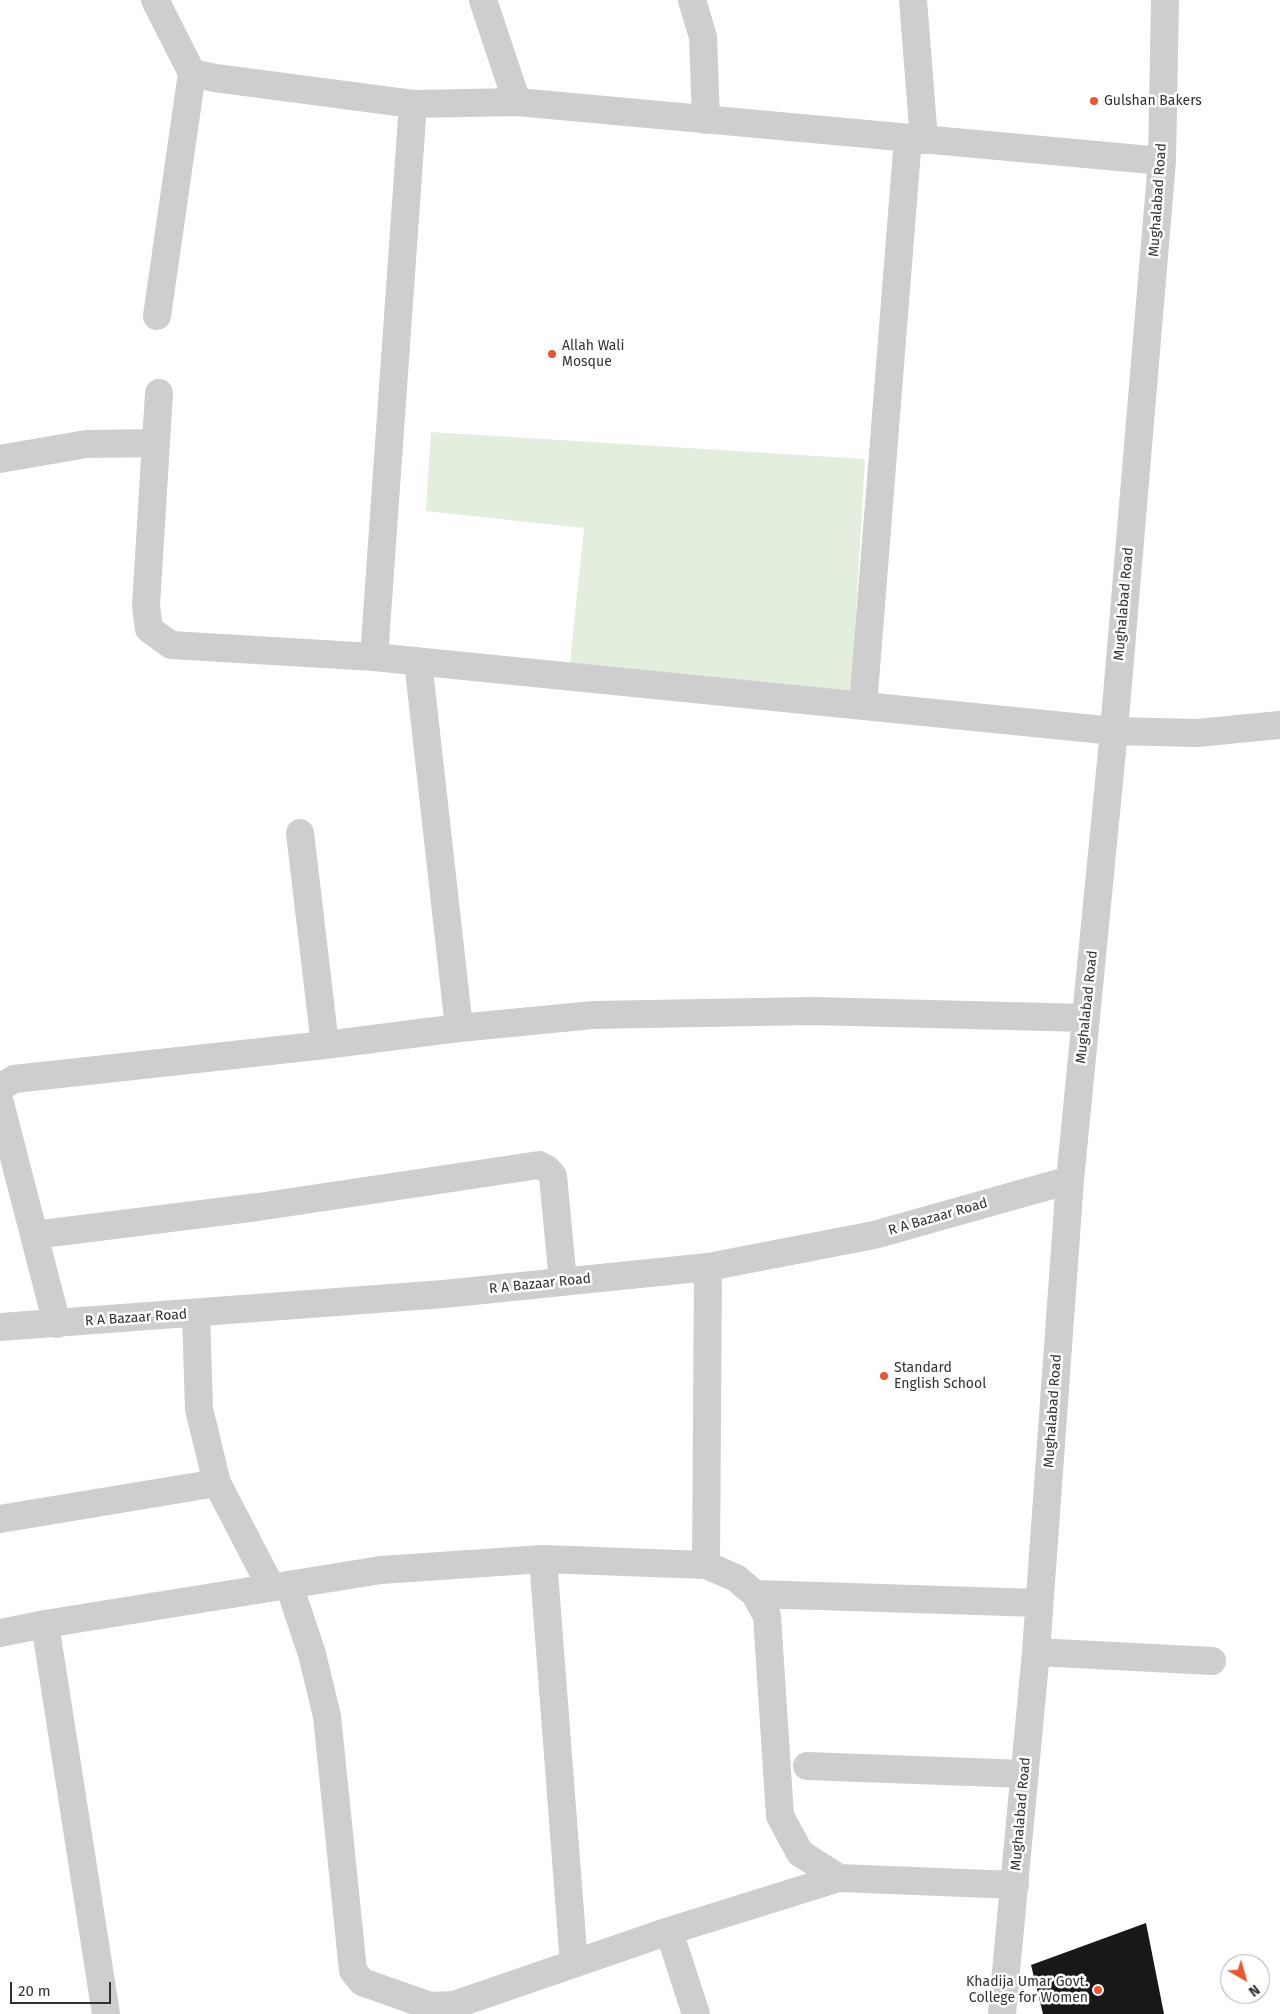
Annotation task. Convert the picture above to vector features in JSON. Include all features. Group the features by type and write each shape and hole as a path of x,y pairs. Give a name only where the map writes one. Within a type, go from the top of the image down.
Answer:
{"street":[{"path":"155,0 192,73 157,316"},
{"path":"483,0 517,102"},
{"path":"692,0 703,37 706,120"},
{"path":"863,706 916,139 913,0"},
{"name":"Mughalabad Road","path":"1002,2014 1036,1652 1070,1180 1114,731 1162,161 1165,0"},
{"path":"192,73 215,78 413,104 517,102 1162,161"},
{"path":"374,657 413,104"},
{"path":"159,393 146,606 149,629 171,645 418,661 1114,731 1197,733 1280,725"},
{"path":"0,459 86,444 156,443"},
{"path":"418,661 459,1028"},
{"path":"300,833 325,1045"},
{"path":"0,1090 3,1086 14,1080 459,1028 593,1015 813,1011 1086,1018"},
{"path":"0,1103 57,1324"},
{"path":"34,1235 258,1207 539,1165 547,1169 553,1176 563,1282"},
{"name":"R A Bazaar Road","path":"0,1328 444,1294 708,1267 874,1235 1070,1180"},
{"path":"706,1565 708,1267"},
{"path":"196,1314 199,1410 217,1483 280,1586 312,1654 327,1716 352,1971 362,1982 430,2006 455,2010 574,1964 669,1931 839,1878 1015,1885"},
{"path":"0,1519 217,1483"},
{"path":"543,1559 574,1964"},
{"path":"0,1633 45,1624 381,1570 543,1559 706,1565 736,1578 755,1594 766,1616 780,1816 800,1853 839,1878"},
{"path":"755,1594 1039,1603"},
{"path":"45,1624 106,2014"},
{"path":"1036,1652 1212,1661"},
{"path":"807,1766 1025,1774"},
{"path":"669,1931 696,2014"}],"green space":[{"path":"431,432 865,459 851,699 569,673 584,528 426,511"}],"building":[{"name":"Khadija Umar Govt. College for Women","path":"1146,1923 1164,2014 1043,2014 1031,1965"}],"place":[{"name":"Gulshan Bakers","path":"1094,101"},
{"name":"Allah Wali Mosque","path":"552,354"},
{"name":"Standard English School","path":"884,1376"},
{"name":"Khadija Umar Govt. College for Women","path":"1098,1990"}]}
